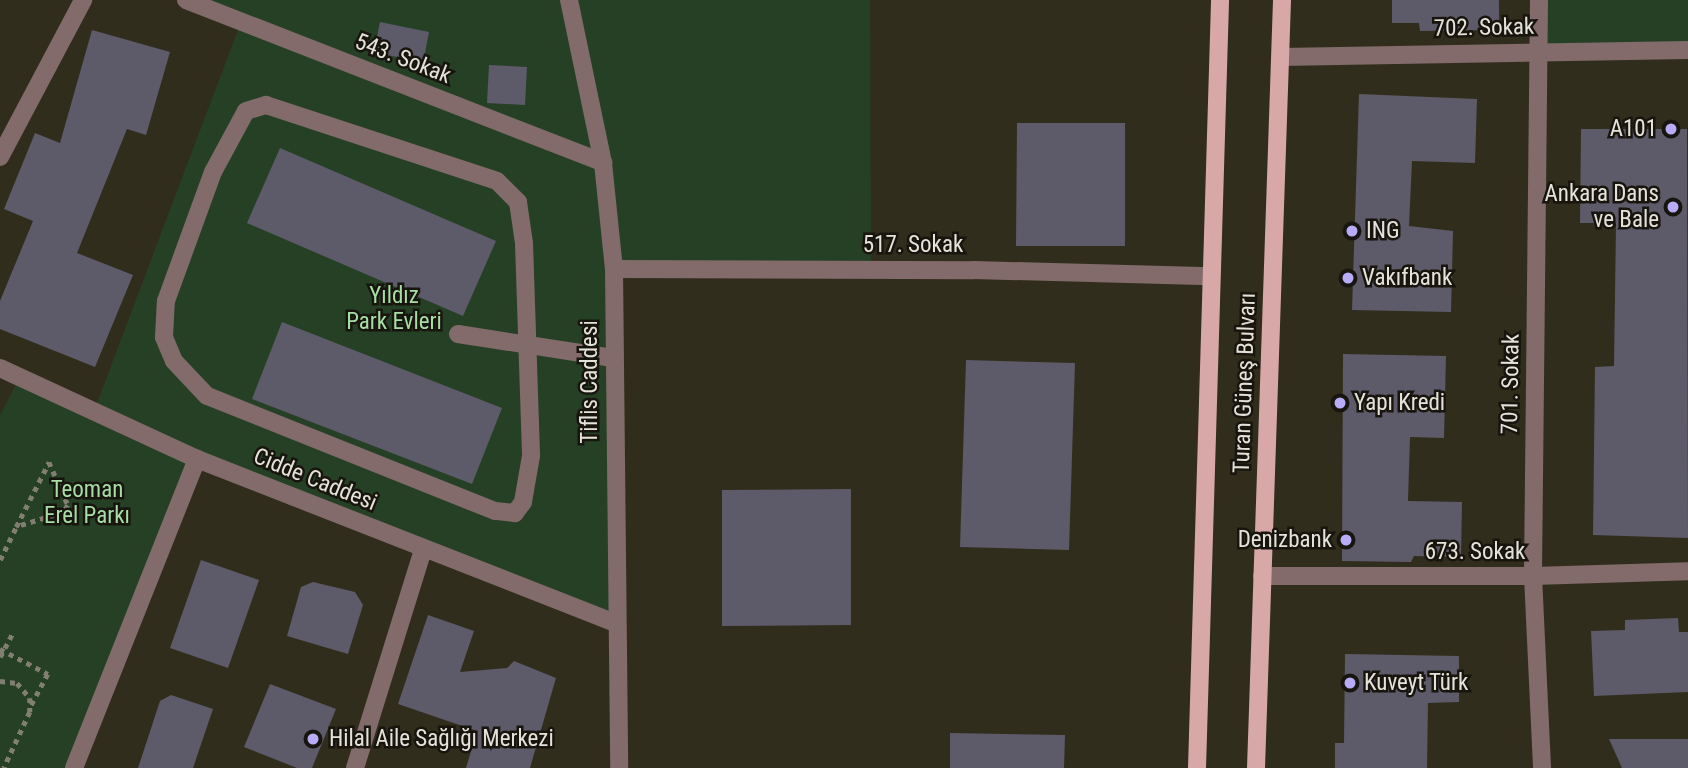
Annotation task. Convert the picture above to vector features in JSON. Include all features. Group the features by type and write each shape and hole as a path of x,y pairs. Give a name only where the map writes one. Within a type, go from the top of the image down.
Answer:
{"main road":[{"name":"Turan Güneş Bulvarı","path":"1197,768 1220,0"},
{"name":"Turan Güneş Bulvarı","path":"1256,768 1282,0"}],"street":[{"path":"0,157 83,0"},
{"name":"543. Sokak","path":"186,0 603,163"},
{"name":"Tiflis Caddesi","path":"569,0 603,163 614,269 619,768"},
{"name":"701. Sokak","path":"1539,0 1533,576 1542,768"},
{"name":"702. Sokak","path":"1281,57 1688,50"},
{"path":"266,105 497,181 517,202 524,243 527,346 531,456 523,502 515,513 495,511 207,396 174,361 164,337 166,301 213,172 246,111 266,105"},
{"name":"517. Sokak","path":"614,269 974,270 1211,276"},
{"path":"458,334 613,358"},
{"name":"Cidde Caddesi","path":"0,368 197,459 617,624"},
{"path":"74,768 197,459"},
{"path":"355,768 423,550"},
{"name":"673. Sokak","path":"1262,576 1533,576 1688,571"}],"path":[{"path":"0,560 16,527 48,462 68,505 64,512 16,527"},
{"path":"0,657 12,634"},
{"path":"2,650 48,674 30,706 4,768"},
{"path":"0,681 18,683 30,698 30,706"}],"green space":[{"path":"186,0 870,0 871,269 614,270 617,624 197,459 74,768 0,768 0,415 20,377 94,411 241,22"},
{"path":"1539,0 1688,0 1688,50 1540,51"}],"building":[{"path":"1392,0 1499,0 1499,24 1487,24 1488,30 1420,31 1419,23 1392,23"},
{"path":"380,22 429,32 423,63 374,52"},
{"path":"92,30 170,52 146,135 127,129 77,253 133,275 95,367 0,329 0,301 33,221 4,209 35,133 60,143"},
{"path":"489,65 527,67 525,105 487,103"},
{"path":"1359,94 1477,99 1475,163 1412,161 1409,226 1453,231 1451,312 1352,310"},
{"path":"1017,123 1125,123 1125,246 1016,246"},
{"path":"1581,129 1687,129 1688,538 1593,535 1595,367 1614,366 1616,223 1580,223"},
{"path":"280,148 496,241 463,316 247,223"},
{"path":"282,322 502,408 472,484 252,399"},
{"path":"1343,354 1446,356 1444,438 1410,437 1408,501 1462,502 1461,557 1414,556 1411,562 1342,561"},
{"path":"966,360 1075,363 1069,550 960,547"},
{"path":"851,489 851,625 722,626 722,490"},
{"path":"201,560 259,580 228,668 170,648"},
{"path":"313,582 355,592 363,605 348,654 287,636 301,587"},
{"path":"428,615 474,631 460,672 507,668 514,661 556,678 530,768 466,768 477,731 398,704"},
{"path":"1678,618 1679,632 1688,632 1688,692 1594,696 1591,631 1625,630 1625,620"},
{"path":"1345,654 1459,656 1459,702 1428,703 1427,768 1335,768 1335,743 1344,743"},
{"path":"270,684 336,709 312,768 297,768 244,747"},
{"path":"171,695 213,709 193,768 138,768 160,701"},
{"path":"950,733 1065,735 1064,768 950,768"},
{"path":"1609,739 1688,739 1688,768 1622,768"}],"place":[{"name":"A101","path":"1671,129"},
{"name":"Ankara Dans ve Bale","path":"1673,207"},
{"name":"ING","path":"1352,231"},
{"name":"Vakıfbank","path":"1348,278"},
{"name":"Yapı Kredi","path":"1340,403"},
{"name":"Denizbank","path":"1346,540"},
{"name":"Kuveyt Türk","path":"1350,683"},
{"name":"Hilal Aile Sağlığı Merkezi","path":"313,739"}],"park label":[{"name":"Yıldız Park Evleri","path":"394,309"},
{"name":"Teoman Erel Parkı","path":"87,503"}]}
